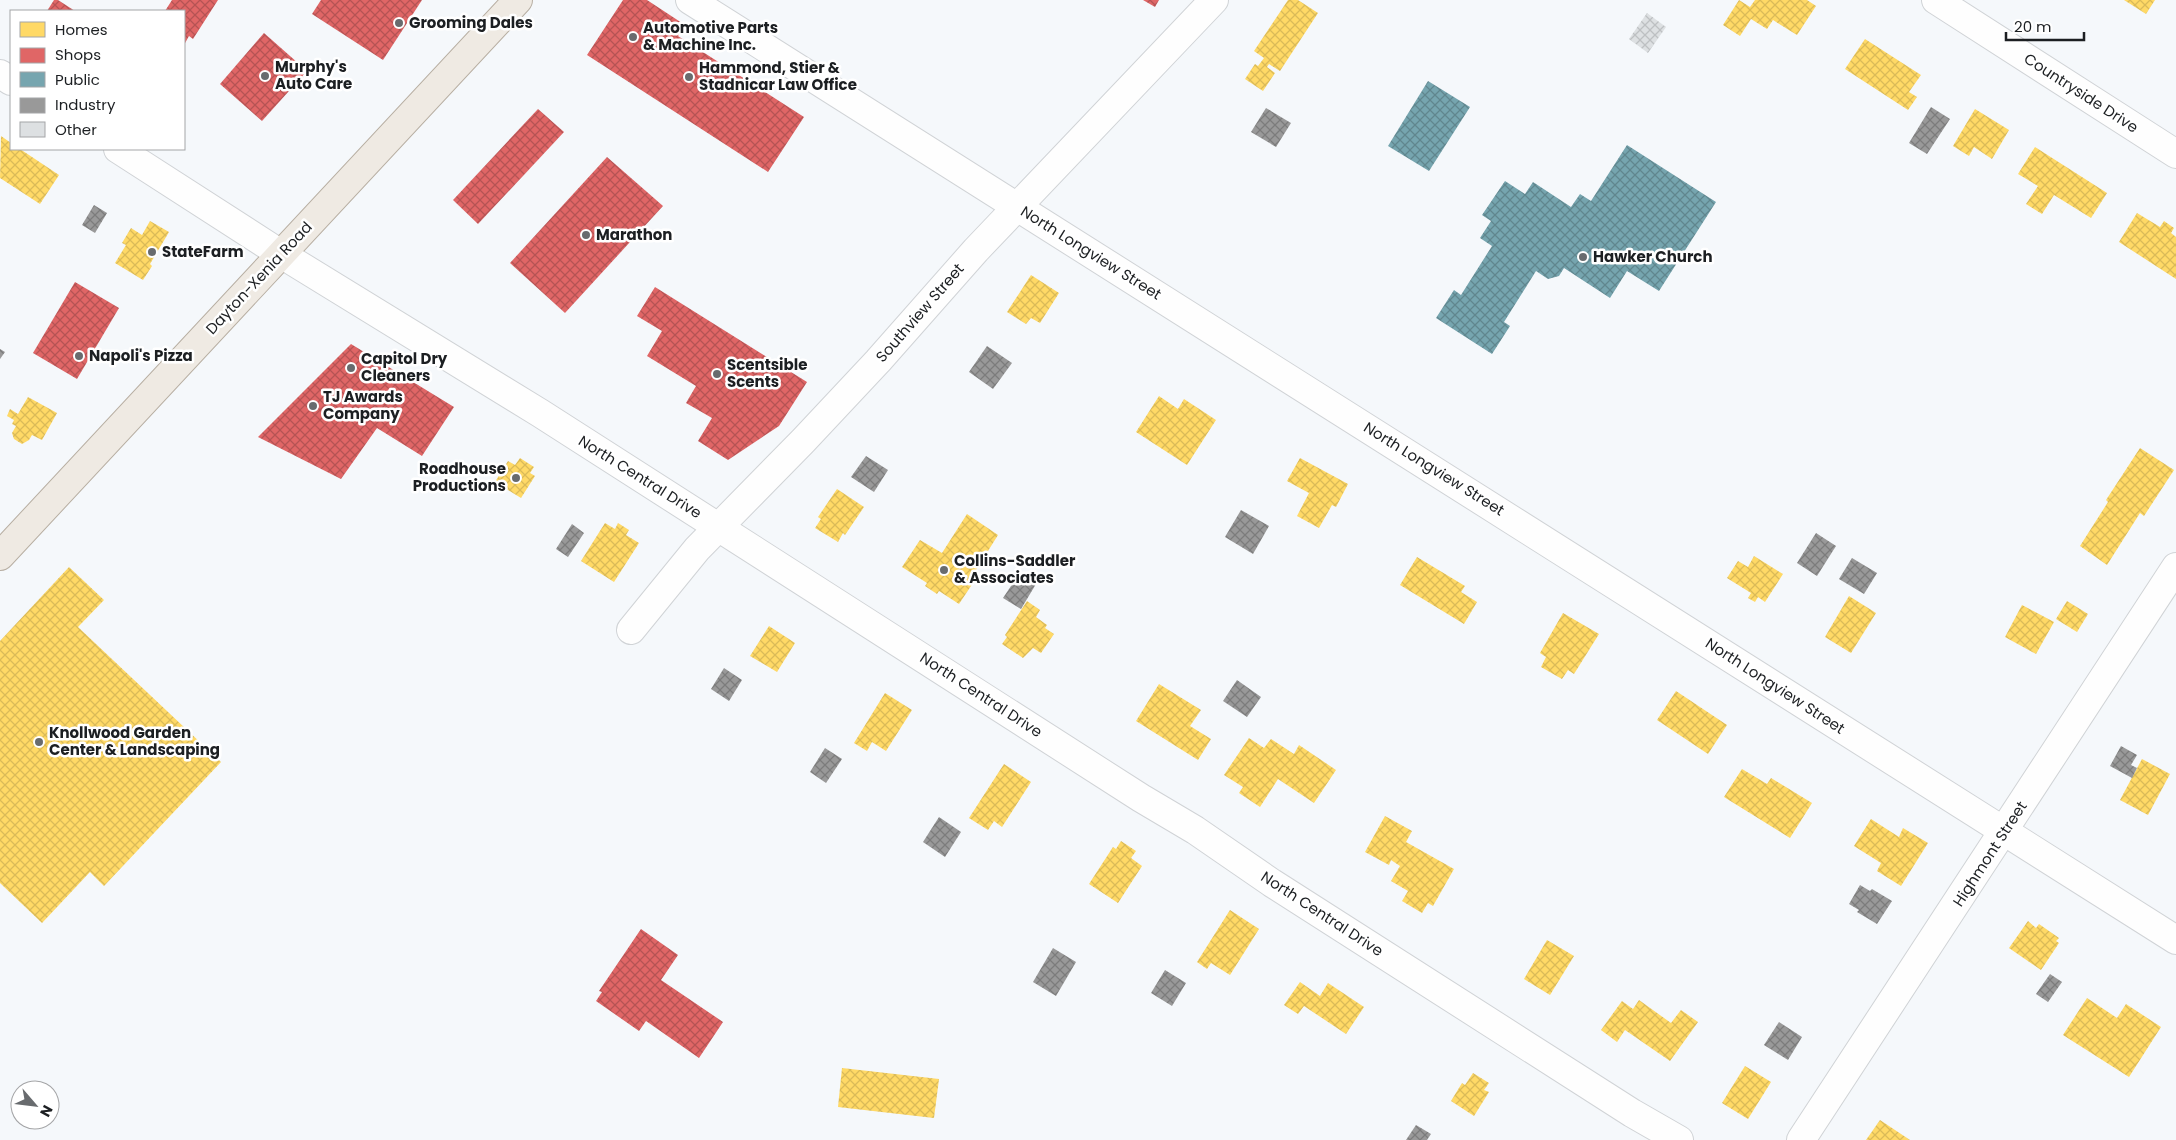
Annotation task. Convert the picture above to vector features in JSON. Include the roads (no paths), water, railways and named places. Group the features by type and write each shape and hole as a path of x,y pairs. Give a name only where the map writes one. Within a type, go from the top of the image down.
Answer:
{"main road":[{"name":"Dayton-Xenia Road","path":"0,556 518,0"}],"street":[{"name":"North Longview Street","path":"690,0 855,106 1018,206 2004,833 2176,940"},
{"name":"Southview Street","path":"631,630 697,549 878,361 976,250 1214,0"},
{"name":"Countryside Drive","path":"1936,0 2176,154"},
{"name":"North Central Drive","path":"120,150 281,254 474,371 1141,798 1195,830 1272,883 1632,1113 1679,1140"},
{"name":"Highmont Street","path":"1802,1140 2176,567"}],"place":[{"name":"Grooming Dales","path":"399,23"},
{"name":"Automotive Parts & Machine Inc.","path":"633,37"},
{"name":"Murphy's Auto Care","path":"265,76"},
{"name":"Hammond, Stier & Stadnicar Law Office","path":"689,77"},
{"name":"Marathon","path":"586,235"},
{"name":"StateFarm","path":"152,252"},
{"name":"Hawker Church","path":"1583,257"},
{"name":"Napoli's Pizza","path":"79,356"},
{"name":"Capitol Dry Cleaners","path":"351,368"},
{"name":"Scentsible Scents","path":"717,374"},
{"name":"TJ Awards Company","path":"313,406"},
{"name":"Roadhouse Productions","path":"516,478"},
{"name":"Collins-Saddler & Associates","path":"944,570"},
{"name":"Knollwood Garden Center & Landscaping","path":"39,742"}]}
